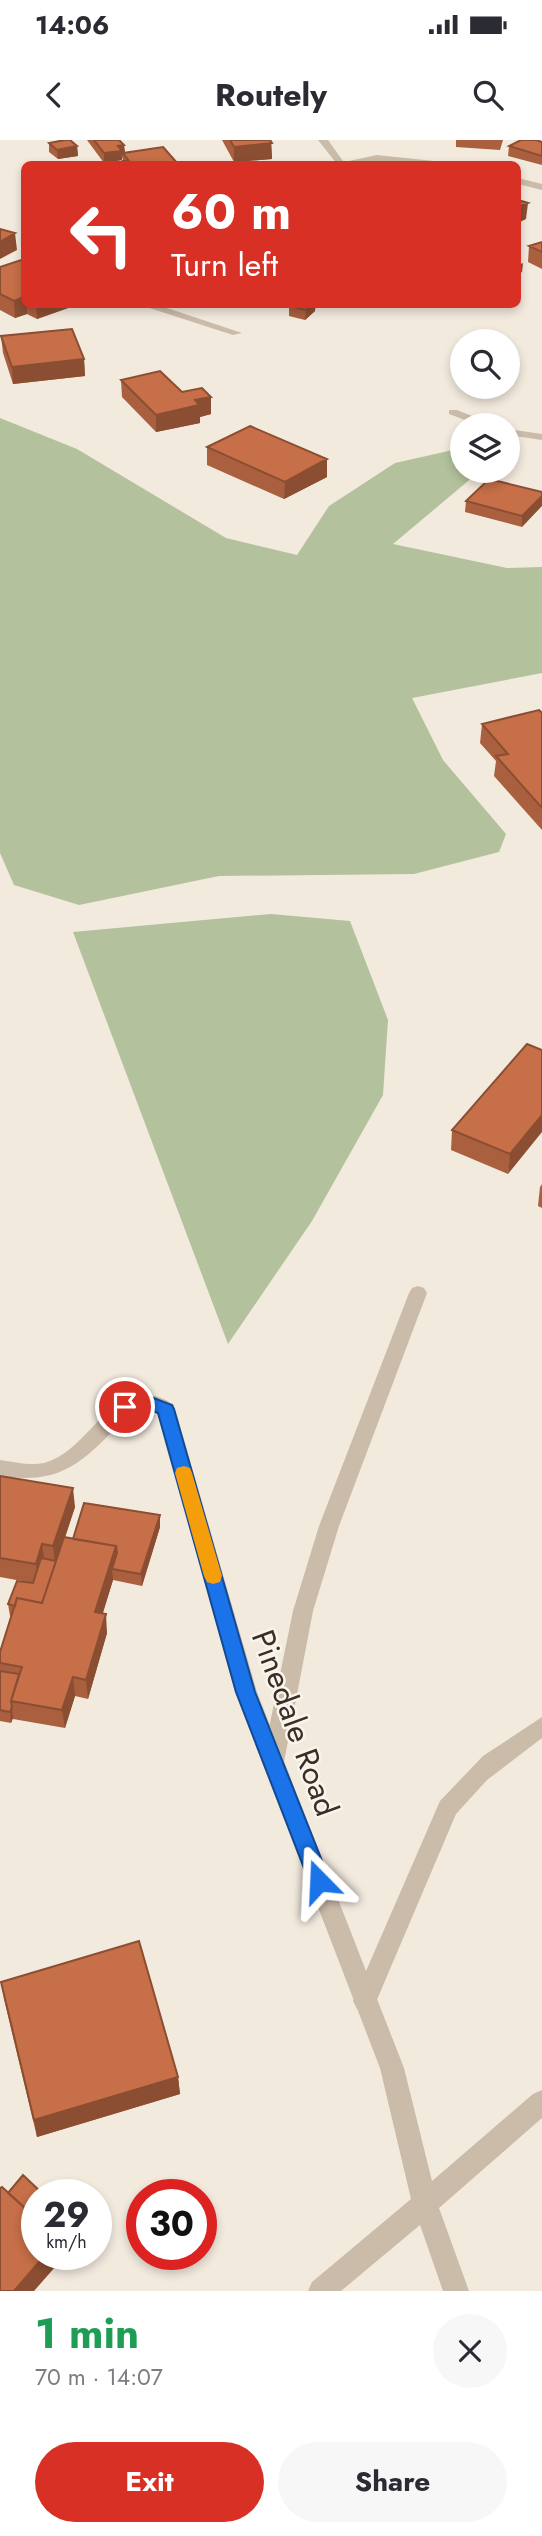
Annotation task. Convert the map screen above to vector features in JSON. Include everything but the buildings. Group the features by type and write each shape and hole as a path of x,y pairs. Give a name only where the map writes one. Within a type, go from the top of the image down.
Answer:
{"street":[{"path":"323,140 338,161"},
{"path":"362,161 400,161"},
{"path":"521,182 542,187"},
{"path":"155,308 237,333"},
{"path":"520,434 542,437"},
{"path":"273,1762 303,1611 356,1448 418,1293"},
{"name":"Pinedale Road","path":"0,1468 27,1472 49,1469 70,1458 125,1407 135,1402 154,1403 166,1409 246,1692 392,2068 425,2204 456,2291"},
{"path":"365,2001 448,1808 463,1787 482,1768 542,1726"},
{"path":"321,2291 542,2102"}],"green space":[{"path":"0,418 77,449 226,538 297,555 329,506 395,463 450,451 450,483 466,483 393,544 507,568 542,567 542,673 412,698 443,760 506,834 499,852 414,874 219,876 79,905 14,885 0,853"},
{"path":"271,914 350,921 388,1020 383,1095 312,1221 228,1344 73,932"}],"slow traffic":[{"path":"184,1473 213,1576"}],"route":[{"path":"125,1407 143,1400 166,1409 246,1692 319,1881"}]}
